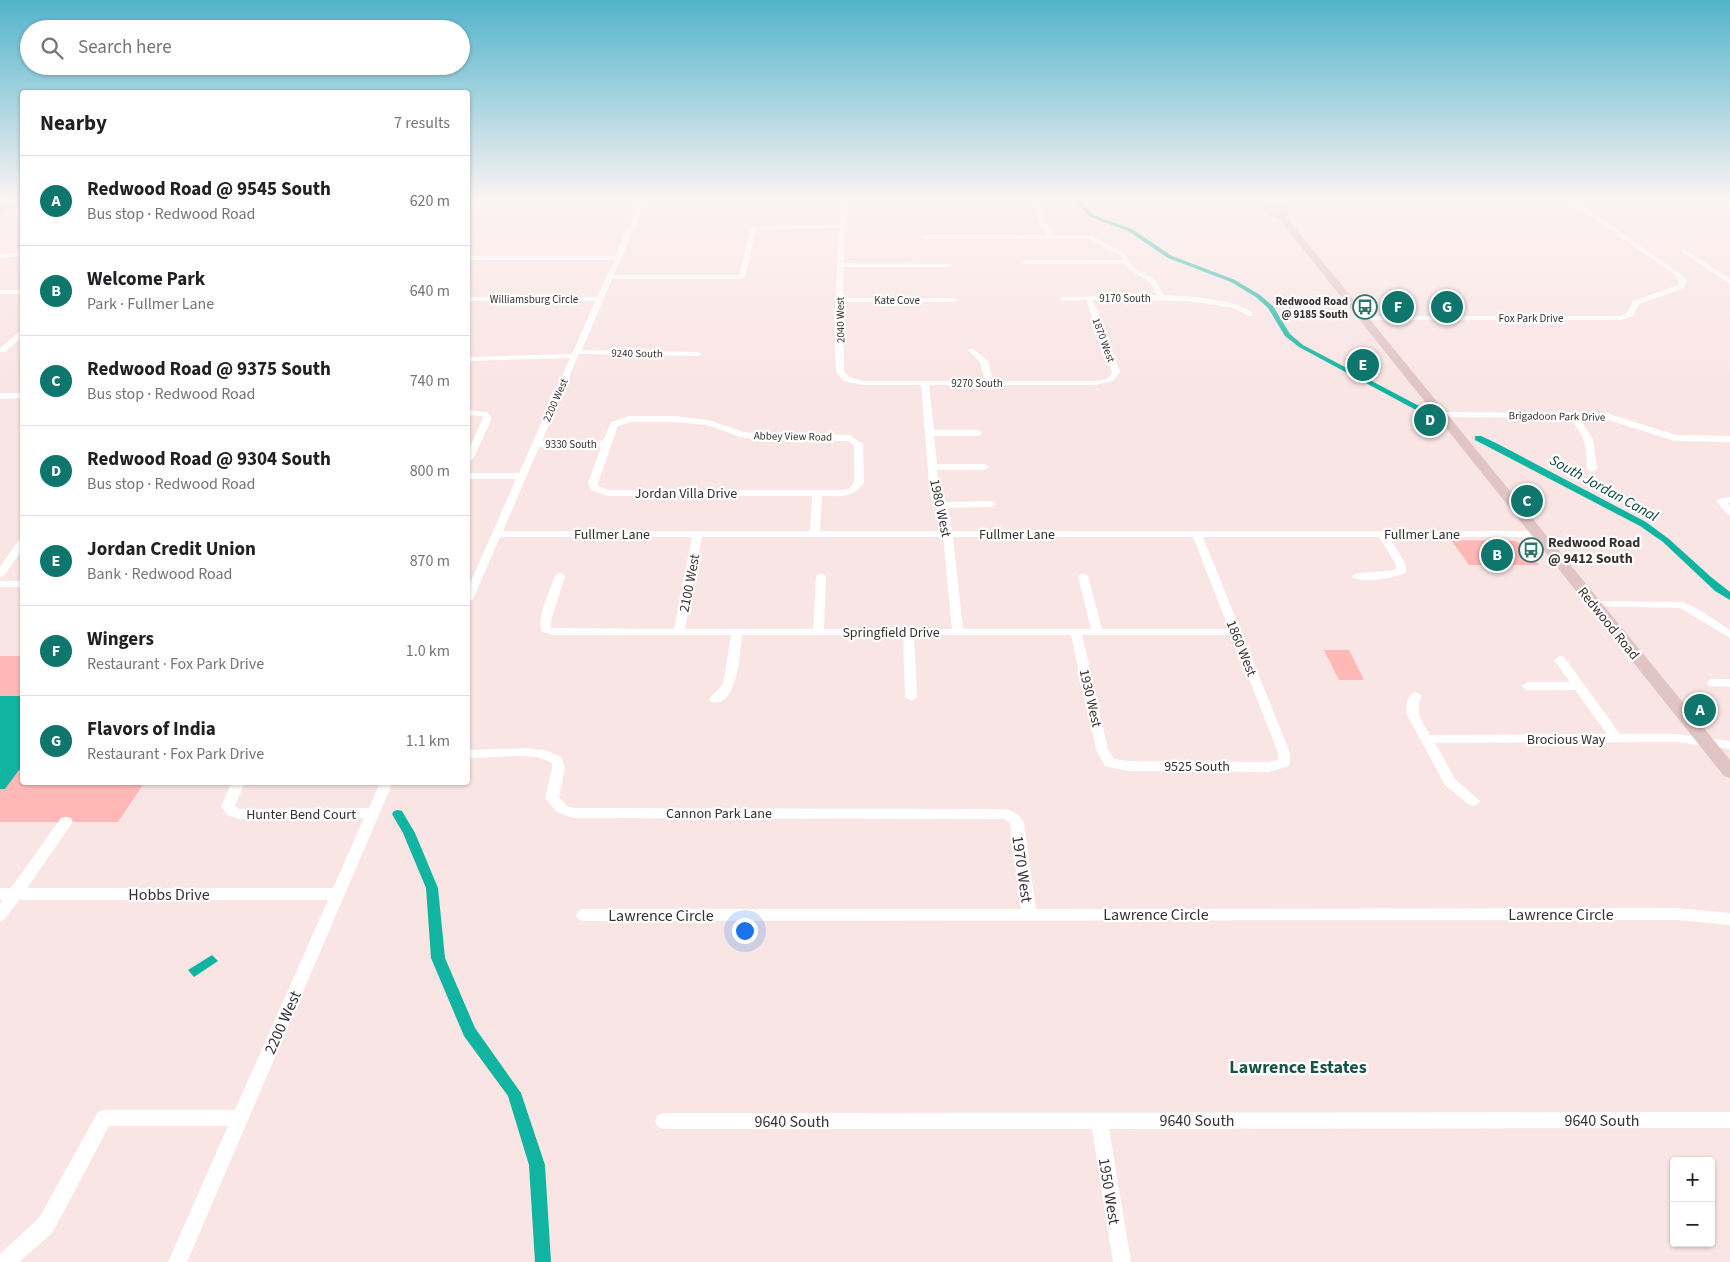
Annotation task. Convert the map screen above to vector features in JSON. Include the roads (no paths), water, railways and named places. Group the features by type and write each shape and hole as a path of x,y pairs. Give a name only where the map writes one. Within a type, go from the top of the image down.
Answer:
{"main road":[{"name":"Redwood Road","path":"1316,260 1730,772"}],"street":[{"name":"2200 West","path":"470,594 617,260"},
{"path":"609,277 742,277 746,260"},
{"name":"2040 West","path":"841,260 840,372 844,378"},
{"name":"Fox Park Drive","path":"1363,318 1621,318 1630,314 1636,303 1682,286 1682,280 1677,274 1657,260"},
{"path":"1697,260 1730,282"},
{"path":"1025,262 1126,262 1132,269 1152,281 1162,298"},
{"path":"840,265 949,265"},
{"path":"0,292 20,292"},
{"name":"1870 West","path":"1089,298 1116,372 1110,380"},
{"name":"9170 South","path":"1063,299 1162,298 1215,301 1241,308 1249,314"},
{"name":"Williamsburg Circle","path":"470,299 600,299"},
{"name":"Kate Cove","path":"839,300 954,300"},
{"path":"2,350 20,336"},
{"path":"972,350 984,361 990,383"},
{"name":"9240 South","path":"470,359 575,354 698,354"},
{"name":"9270 South","path":"844,378 858,383 1095,383 1110,380"},
{"name":"1980 West","path":"925,383 935,496 946,519 958,632"},
{"path":"0,396 20,396"},
{"path":"470,413 486,415 488,420 470,453"},
{"path":"1571,415 1590,438 1592,469"},
{"name":"Brigadoon Park Drive","path":"1441,416 1571,415 1617,418 1675,438 1730,439"},
{"name":"Abbey View Road","path":"617,422 630,419 684,420 708,423 760,437 850,438 857,442 859,450 859,483 852,491"},
{"name":"Jordan Villa Drive","path":"617,422 612,426 592,483 594,488 602,492 817,493 852,491"},
{"path":"929,433 978,433"},
{"name":"9330 South","path":"536,444 606,444"},
{"path":"932,467 984,467"},
{"path":"470,476 522,476"},
{"path":"815,534 817,493"},
{"path":"1726,500 1730,512"},
{"path":"939,505 991,504"},
{"name":"Fullmer Lane","path":"496,534 1537,534"},
{"name":"2100 West","path":"679,632 698,534"},
{"name":"1860 West","path":"1197,534 1284,753 1284,763"},
{"path":"1356,576 1387,576 1401,571 1400,563 1382,534"},
{"path":"0,574 20,546"},
{"name":"Springfield Drive","path":"560,576 545,621 546,630 560,632 1236,632"},
{"path":"818,632 821,576"},
{"path":"1083,576 1097,632"},
{"path":"0,584 20,584"},
{"path":"1594,604 1682,605 1730,635"},
{"path":"715,699 730,684 737,632"},
{"path":"908,632 912,697"},
{"name":"1930 West","path":"1076,632 1102,749 1110,763"},
{"path":"1560,660 1617,739"},
{"path":"1713,683 1730,683"},
{"path":"1527,686 1579,686"},
{"path":"1416,696 1412,704 1412,712 1426,739 1450,782 1473,800"},
{"name":"Brocious Way","path":"1426,739 1676,738 1730,744"},
{"name":"Cannon Park Lane","path":"470,754 538,754 551,756 556,761 558,768 552,789 552,798 562,809 573,813 1001,813 1011,816 1017,823"},
{"name":"9525 South","path":"1110,763 1137,766 1268,766 1284,763"},
{"name":"Hunter Bend Court","path":"238,785 228,806 232,812 239,814 374,813"},
{"name":"2200 West","path":"177,1262 386,785"},
{"path":"0,915 66,822"},
{"name":"1970 West","path":"1017,823 1029,914"},
{"name":"Hobbs Drive","path":"0,894 338,894"},
{"name":"Lawrence Circle","path":"583,915 1678,914 1730,919"},
{"path":"5,1262 46,1225 104,1118 240,1118"},
{"name":"1950 West","path":"1099,1120 1122,1262"},
{"name":"9640 South","path":"664,1121 1730,1120"}],"waterway":[{"name":"South Jordan Canal","path":"1178,260 1233,281 1258,296 1271,307 1287,335 1301,346 1419,408"},
{"name":"South Jordan Canal","path":"1478,438 1643,524 1666,540 1718,589 1730,597"},
{"path":"398,814 409,833 432,888 438,958 469,1032 514,1093 537,1165 543,1262"}],"place":[{"name":"Redwood Road @ 9185 South","path":"1365,307"},
{"name":"Wingers","path":"1398,307"},
{"name":"Flavors of India","path":"1447,307"},
{"name":"Jordan Credit Union","path":"1363,365"},
{"name":"Redwood Road @ 9304 South","path":"1430,420"},
{"name":"Redwood Road @ 9375 South","path":"1527,501"},
{"name":"Redwood Road @ 9412 South","path":"1531,550"},
{"name":"Welcome Park","path":"1497,555"},
{"name":"Redwood Road @ 9545 South","path":"1700,710"}],"district":[{"name":"Lawrence Estates","path":"1298,1067"}]}
